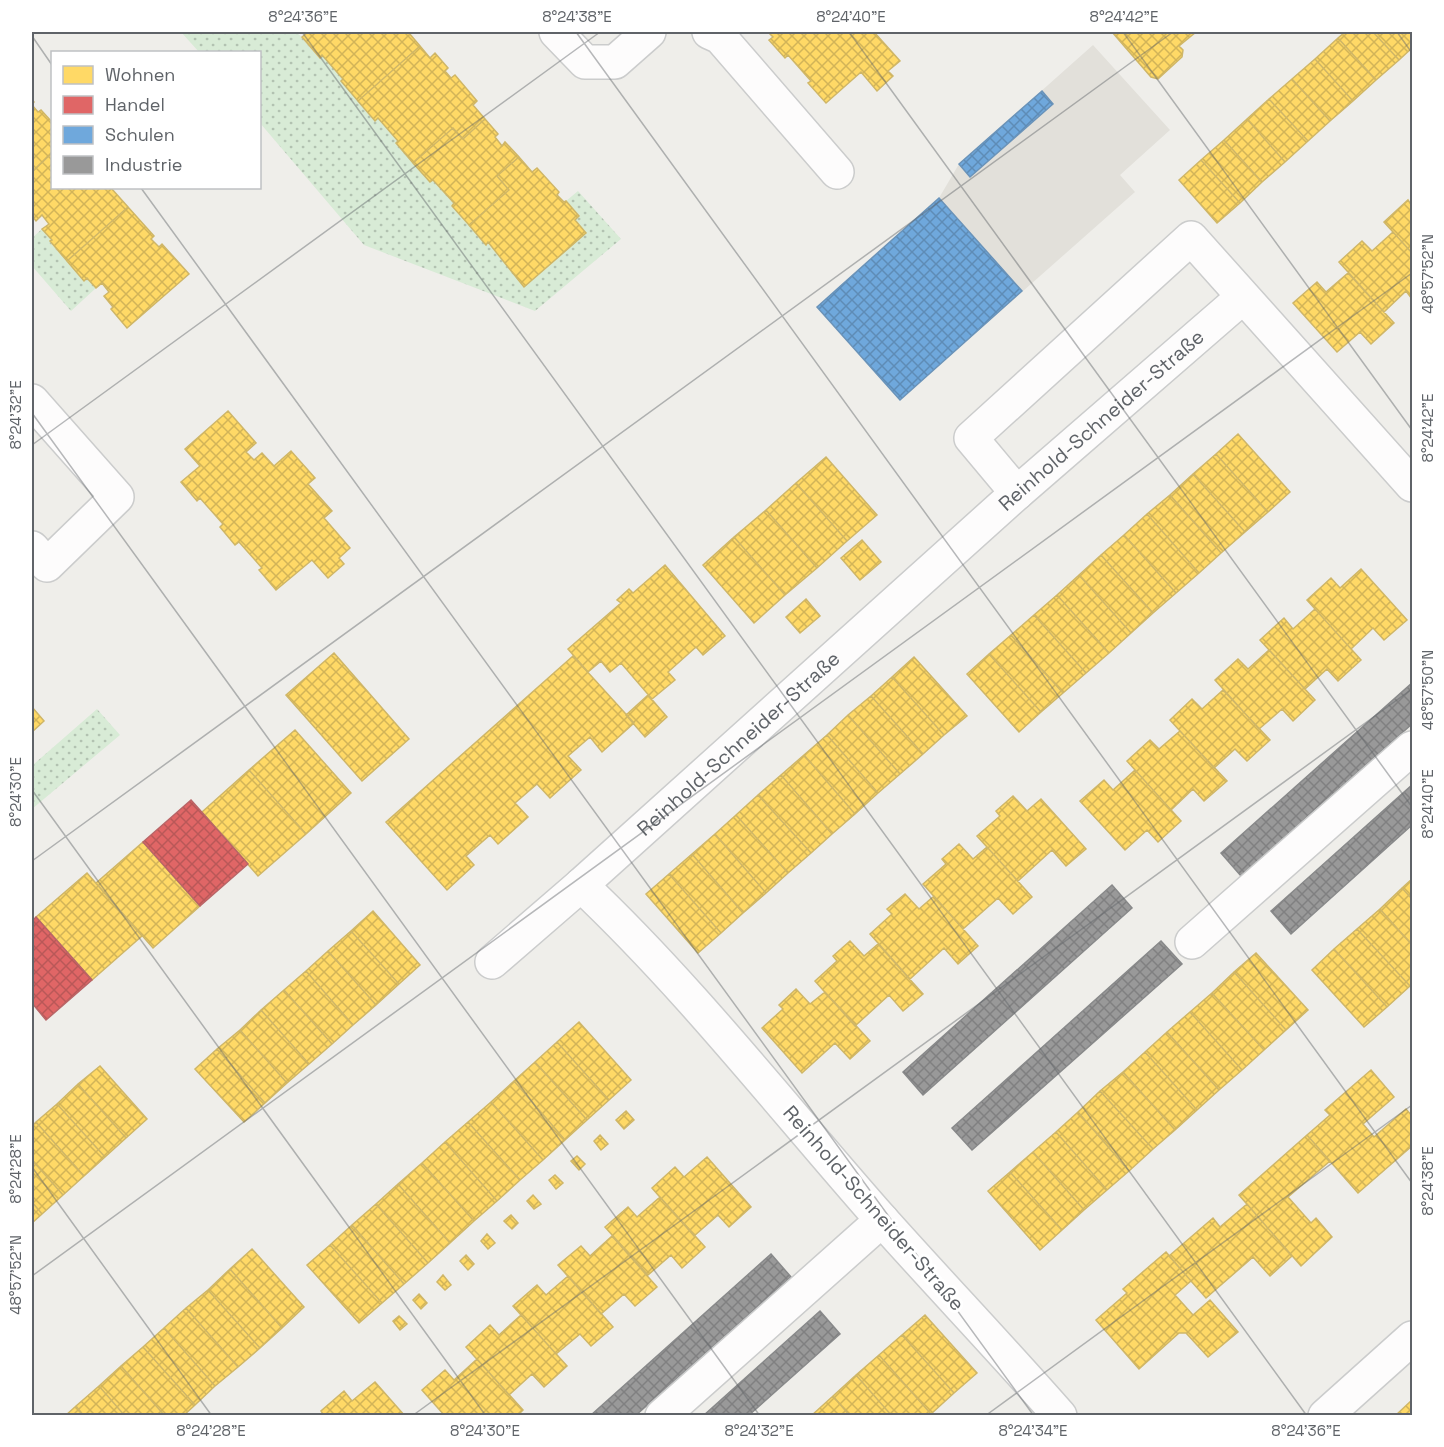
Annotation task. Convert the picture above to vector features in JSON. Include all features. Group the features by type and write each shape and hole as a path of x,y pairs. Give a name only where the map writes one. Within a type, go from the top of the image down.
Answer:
{"street":[{"path":"556,32 585,62 615,62 649,32"},
{"path":"709,32 720,37 837,172"},
{"path":"1017,493 971,438 1191,238 1413,485"},
{"name":"Reinhold-Schneider-Straße","path":"1060,1416 882,1220 753,1069 631,932 581,885 1017,493 1243,297"},
{"path":"32,401 117,497 47,565 32,548"},
{"path":"1192,942 1413,748"},
{"path":"492,962 581,885"},
{"path":"662,1416 882,1220"},
{"path":"1325,1416 1413,1338"}],"shaded area":[{"path":"1093,45 1170,130 1120,175 1135,192 900,400 817,307 939,198 959,164"}],"green space":[{"path":"181,32 297,32 319,58 322,55 375,120 378,118 430,182 433,180 454,203 452,206 486,244 488,242 524,287 586,233 575,220 579,215 566,201 578,191 621,239 535,311 364,245 261,124 261,51 198,51"},
{"path":"42,229 52,240 50,242 84,281 87,278 96,288 71,311 32,266 32,238"},
{"path":"97,709 120,735 32,809 32,762 34,764"}],"building: Wohnen":[{"path":"308,32 410,32 420,46 358,101 322,55 320,58 302,37"},
{"path":"768,32 874,32 900,61 888,71 893,76 877,91 861,72 826,103 808,83 811,81 788,55 785,58 769,40 773,37"},
{"path":"1112,32 1196,32 1179,46 1183,50 1182,57 1158,79 1151,77"},
{"path":"1345,32 1373,32 1399,60 1376,80 1338,38"},
{"path":"1373,32 1412,32 1412,48 1399,60"},
{"path":"1338,38 1376,80 1353,101 1315,59"},
{"path":"420,46 430,58 435,53 448,68 445,71 451,78 455,75 477,101 473,105 485,119 463,139 453,128 413,163 378,118 375,121 358,101"},
{"path":"1315,59 1353,101 1330,121 1292,79"},
{"path":"1292,79 1330,121 1308,141 1269,99"},
{"path":"1269,99 1308,141 1285,162 1247,119"},
{"path":"32,105 38,112 41,110 51,121 51,154 32,172"},
{"path":"485,119 498,134 495,137 502,146 505,142 519,157 497,176 509,190 469,225 452,206 454,203 413,163 453,128 463,139"},
{"path":"1247,119 1285,162 1262,182 1224,140"},
{"path":"1224,140 1262,182 1240,203 1201,160"},
{"path":"51,154 51,189 112,189 128,207 67,261 42,229 49,224 42,215 36,221 32,216 32,172"},
{"path":"519,157 532,172 537,168 559,192 557,195 564,202 566,201 579,216 575,220 586,233 524,287 488,242 486,245 469,225 509,190 497,176"},
{"path":"1201,160 1240,203 1217,223 1179,180"},
{"path":"1408,200 1412,206 1412,253 1384,222"},
{"path":"128,207 154,236 151,239 159,247 162,244 189,274 127,328 111,309 113,307 104,296 109,292 102,283 96,288 87,278 84,281 67,261"},
{"path":"1393,232 1412,253 1412,299 1406,291 1384,312 1339,262 1362,241 1372,251"},
{"path":"1348,273 1394,323 1371,344 1360,332 1337,352 1293,303 1317,282 1326,292"},
{"path":"228,411 256,443 246,452 254,460 262,453 274,466 291,451 315,478 308,484 332,511 324,518 350,548 339,558 344,564 328,578 312,560 276,590 259,570 262,568 239,542 235,545 220,527 223,524 200,498 197,501 181,482 200,466 185,449"},
{"path":"1238,434 1290,492 1268,512 1216,454"},
{"path":"1216,454 1268,512 1245,532 1193,474"},
{"path":"826,457 877,515 847,541 796,483"},
{"path":"1193,474 1245,532 1221,553 1170,495"},
{"path":"796,483 847,541 817,568 766,510"},
{"path":"1170,495 1221,553 1199,573 1147,514"},
{"path":"766,510 817,568 785,595 734,537"},
{"path":"1147,514 1199,573 1176,593 1124,535"},
{"path":"1124,535 1176,593 1153,613 1101,555"},
{"path":"734,537 785,595 754,623 703,565"},
{"path":"862,540 881,562 860,580 841,558"},
{"path":"1101,555 1153,613 1131,633 1079,575"},
{"path":"665,565 725,636 703,655 696,647 668,672 675,680 652,699 621,663 610,672 601,661 588,672 568,649 621,603 617,600 629,589 633,593"},
{"path":"1361,569 1407,620 1384,640 1373,628 1351,649 1307,600 1331,578 1340,588"},
{"path":"1079,575 1131,633 1109,653 1057,595"},
{"path":"1057,595 1109,653 1086,673 1034,615"},
{"path":"806,599 820,616 800,633 786,617"},
{"path":"1315,609 1361,660 1338,681 1327,669 1305,689 1260,640 1284,618 1293,629"},
{"path":"1034,615 1086,673 1063,693 1011,635"},
{"path":"1011,635 1063,693 1041,712 989,654"},
{"path":"1269,650 1315,700 1293,721 1282,709 1259,729 1215,680 1238,659 1248,669"},
{"path":"334,653 409,739 362,781 286,695"},
{"path":"989,654 1041,712 1019,732 967,674"},
{"path":"573,656 634,723 602,752 590,737 568,756 581,770 550,798 537,784 515,803 528,817 498,844 490,835 466,856 474,865 447,890 386,822"},
{"path":"914,657 967,716 944,735 892,677"},
{"path":"892,677 944,735 923,754 871,696"},
{"path":"1223,690 1270,740 1247,761 1235,749 1214,768 1170,720 1192,699 1202,709"},
{"path":"648,695 667,717 645,737 626,715"},
{"path":"871,696 923,754 900,774 848,715"},
{"path":"32,707 44,721 32,732"},
{"path":"848,715 900,774 878,793 827,735"},
{"path":"295,730 351,793 306,834 249,770"},
{"path":"1180,731 1227,781 1204,801 1193,789 1171,810 1127,761 1150,740 1159,749"},
{"path":"827,735 878,793 855,814 804,755"},
{"path":"804,755 855,814 832,834 781,775"},
{"path":"249,770 306,834 258,876 202,812"},
{"path":"1135,770 1181,821 1158,842 1147,830 1125,850 1080,801 1104,780 1113,790"},
{"path":"781,775 832,834 811,853 758,795"},
{"path":"758,795 811,853 788,873 736,815"},
{"path":"1013,796 1027,811 1041,799 1086,849 1066,866 1052,850 1018,881 977,836 1000,816 996,811"},
{"path":"736,815 788,873 766,893 715,834"},
{"path":"715,834 766,893 743,913 692,854"},
{"path":"143,842 200,906 153,948 96,883"},
{"path":"959,844 973,859 987,847 1032,897 1013,914 998,898 963,929 923,884 946,864 942,859"},
{"path":"692,854 743,913 721,933 669,874"},
{"path":"87,873 142,936 92,980 36,917"},
{"path":"669,874 721,933 698,953 646,894"},
{"path":"1412,879 1412,899 1402,888"},
{"path":"1402,888 1412,899 1412,945 1380,909"},
{"path":"905,894 919,909 934,896 978,946 958,964 944,948 910,979 870,934 892,914 887,909"},
{"path":"1380,909 1412,945 1412,984 1410,986 1357,929"},
{"path":"373,911 420,965 399,984 351,931"},
{"path":"1357,929 1410,986 1387,1007 1334,949"},
{"path":"351,931 399,984 376,1005 328,951"},
{"path":"850,941 864,956 878,944 923,994 903,1011 889,995 855,1026 815,981 837,961 833,956"},
{"path":"1334,949 1387,1007 1364,1027 1312,970"},
{"path":"328,951 376,1005 353,1025 306,971"},
{"path":"1256,953 1308,1010 1286,1030 1234,972"},
{"path":"306,971 353,1025 332,1044 284,990"},
{"path":"1234,972 1286,1030 1264,1050 1212,993"},
{"path":"796,989 810,1004 825,992 870,1041 850,1059 835,1043 802,1073 762,1028 783,1009 779,1005"},
{"path":"284,990 332,1044 309,1064 261,1010"},
{"path":"1212,993 1264,1050 1242,1070 1190,1012"},
{"path":"261,1010 309,1064 287,1083 240,1030"},
{"path":"1190,1012 1242,1070 1219,1090 1167,1032"},
{"path":"579,1022 631,1080 609,1100 557,1042"},
{"path":"240,1030 287,1083 265,1103 217,1049"},
{"path":"1167,1032 1219,1090 1197,1110 1145,1052"},
{"path":"557,1042 609,1100 587,1120 535,1062"},
{"path":"217,1049 265,1103 244,1122 195,1069"},
{"path":"1145,1052 1197,1110 1175,1130 1123,1072"},
{"path":"535,1062 587,1120 565,1140 514,1081"},
{"path":"100,1066 147,1119 126,1138 78,1084"},
{"path":"1371,1070 1394,1097 1363,1124 1374,1137 1406,1109 1412,1116 1412,1146 1358,1193 1307,1135 1330,1115 1325,1110"},
{"path":"1123,1072 1175,1130 1153,1149 1100,1091"},
{"path":"514,1081 565,1140 543,1160 491,1102"},
{"path":"78,1084 126,1138 105,1157 57,1104"},
{"path":"1100,1091 1153,1149 1129,1171 1078,1112"},
{"path":"491,1102 543,1160 520,1180 468,1122"},
{"path":"57,1104 105,1157 84,1176 36,1122"},
{"path":"626,1111 634,1120 624,1129 616,1120"},
{"path":"1078,1112 1129,1171 1107,1190 1056,1132"},
{"path":"36,1122 84,1176 63,1195 32,1160 32,1126"},
{"path":"468,1122 520,1180 497,1201 445,1142"},
{"path":"1056,1132 1107,1190 1084,1210 1033,1152"},
{"path":"600,1135 608,1144 601,1150 594,1141"},
{"path":"1307,1135 1330,1161 1288,1197 1311,1223 1316,1218 1332,1237 1301,1266 1239,1195"},
{"path":"445,1142 497,1201 474,1221 422,1163"},
{"path":"1033,1152 1084,1210 1062,1230 1010,1172"},
{"path":"577,1156 585,1164 579,1170 571,1161"},
{"path":"707,1157 751,1207 729,1227 718,1215 694,1236 652,1188 675,1167 684,1177"},
{"path":"32,1160 63,1195 42,1214 32,1202"},
{"path":"422,1163 474,1221 450,1243 398,1184"},
{"path":"1010,1172 1062,1230 1040,1250 988,1191"},
{"path":"555,1175 563,1183 556,1189 549,1180"},
{"path":"398,1184 450,1243 428,1263 376,1204"},
{"path":"533,1195 541,1204 534,1209 527,1201"},
{"path":"660,1197 705,1247 682,1268 671,1255 648,1275 605,1227 628,1207 637,1217"},
{"path":"32,1202 42,1214 32,1223"},
{"path":"376,1204 428,1263 404,1284 352,1225"},
{"path":"1247,1204 1292,1256 1270,1276 1253,1257 1206,1298 1169,1256 1213,1218 1220,1227"},
{"path":"511,1215 518,1223 512,1229 504,1221"},
{"path":"352,1225 404,1284 382,1303 330,1245"},
{"path":"487,1234 495,1243 488,1249 481,1241"},
{"path":"612,1236 657,1287 635,1306 624,1294 601,1314 558,1265 581,1246 590,1256"},
{"path":"330,1245 382,1303 359,1323 307,1265"},
{"path":"252,1249 304,1307 282,1328 230,1269"},
{"path":"1166,1252 1191,1281 1175,1295 1193,1315 1210,1300 1238,1332 1208,1357 1186,1333 1179,1333 1139,1369 1096,1320 1127,1293 1123,1289"},
{"path":"466,1255 474,1264 468,1270 460,1261"},
{"path":"230,1269 282,1328 260,1348 208,1290"},
{"path":"443,1275 451,1285 445,1290 437,1282"},
{"path":"568,1276 613,1327 591,1346 580,1334 556,1354 513,1306 537,1285 546,1295"},
{"path":"208,1290 260,1348 238,1367 186,1308"},
{"path":"419,1294 427,1303 421,1309 413,1300"},
{"path":"186,1308 238,1367 215,1386 164,1328"},
{"path":"521,1315 567,1366 544,1387 532,1374 509,1395 466,1347 490,1325 499,1335"},
{"path":"925,1315 977,1373 954,1393 902,1335"},
{"path":"399,1316 407,1324 400,1330 393,1321"},
{"path":"164,1328 215,1386 195,1405 143,1347"},
{"path":"902,1335 954,1393 931,1414 879,1355"},
{"path":"143,1347 195,1405 183,1416 165,1416 121,1366"},
{"path":"879,1355 931,1414 929,1416 892,1416 856,1375"},
{"path":"477,1359 523,1410 517,1416 445,1416 422,1390 445,1370 454,1380"},
{"path":"121,1366 165,1416 125,1416 99,1386"},
{"path":"856,1375 892,1416 850,1416 833,1396"},
{"path":"375,1382 405,1416 324,1416 321,1411 344,1391 352,1401"},
{"path":"99,1386 125,1416 84,1416 76,1406"},
{"path":"833,1396 850,1416 811,1416"},
{"path":"1412,1400 1412,1416 1395,1416"},
{"path":"76,1406 84,1416 65,1416"}],"building: Handel":[{"path":"191,800 248,864 200,906 143,842"},
{"path":"36,917 92,980 46,1020 32,1003 32,921"}],"building: Schulen":[{"path":"1042,91 1053,104 970,177 959,164"},
{"path":"939,198 1022,291 900,400 817,307"}],"building: Industrie":[{"path":"1412,683 1412,724 1241,876 1221,853"},
{"path":"1412,785 1412,825 1291,934 1271,911"},
{"path":"1112,885 1132,908 923,1095 903,1072"},
{"path":"1161,941 1182,964 972,1150 952,1128"},
{"path":"771,1254 791,1277 635,1416 590,1416"},
{"path":"820,1311 840,1334 748,1416 703,1416"}]}
